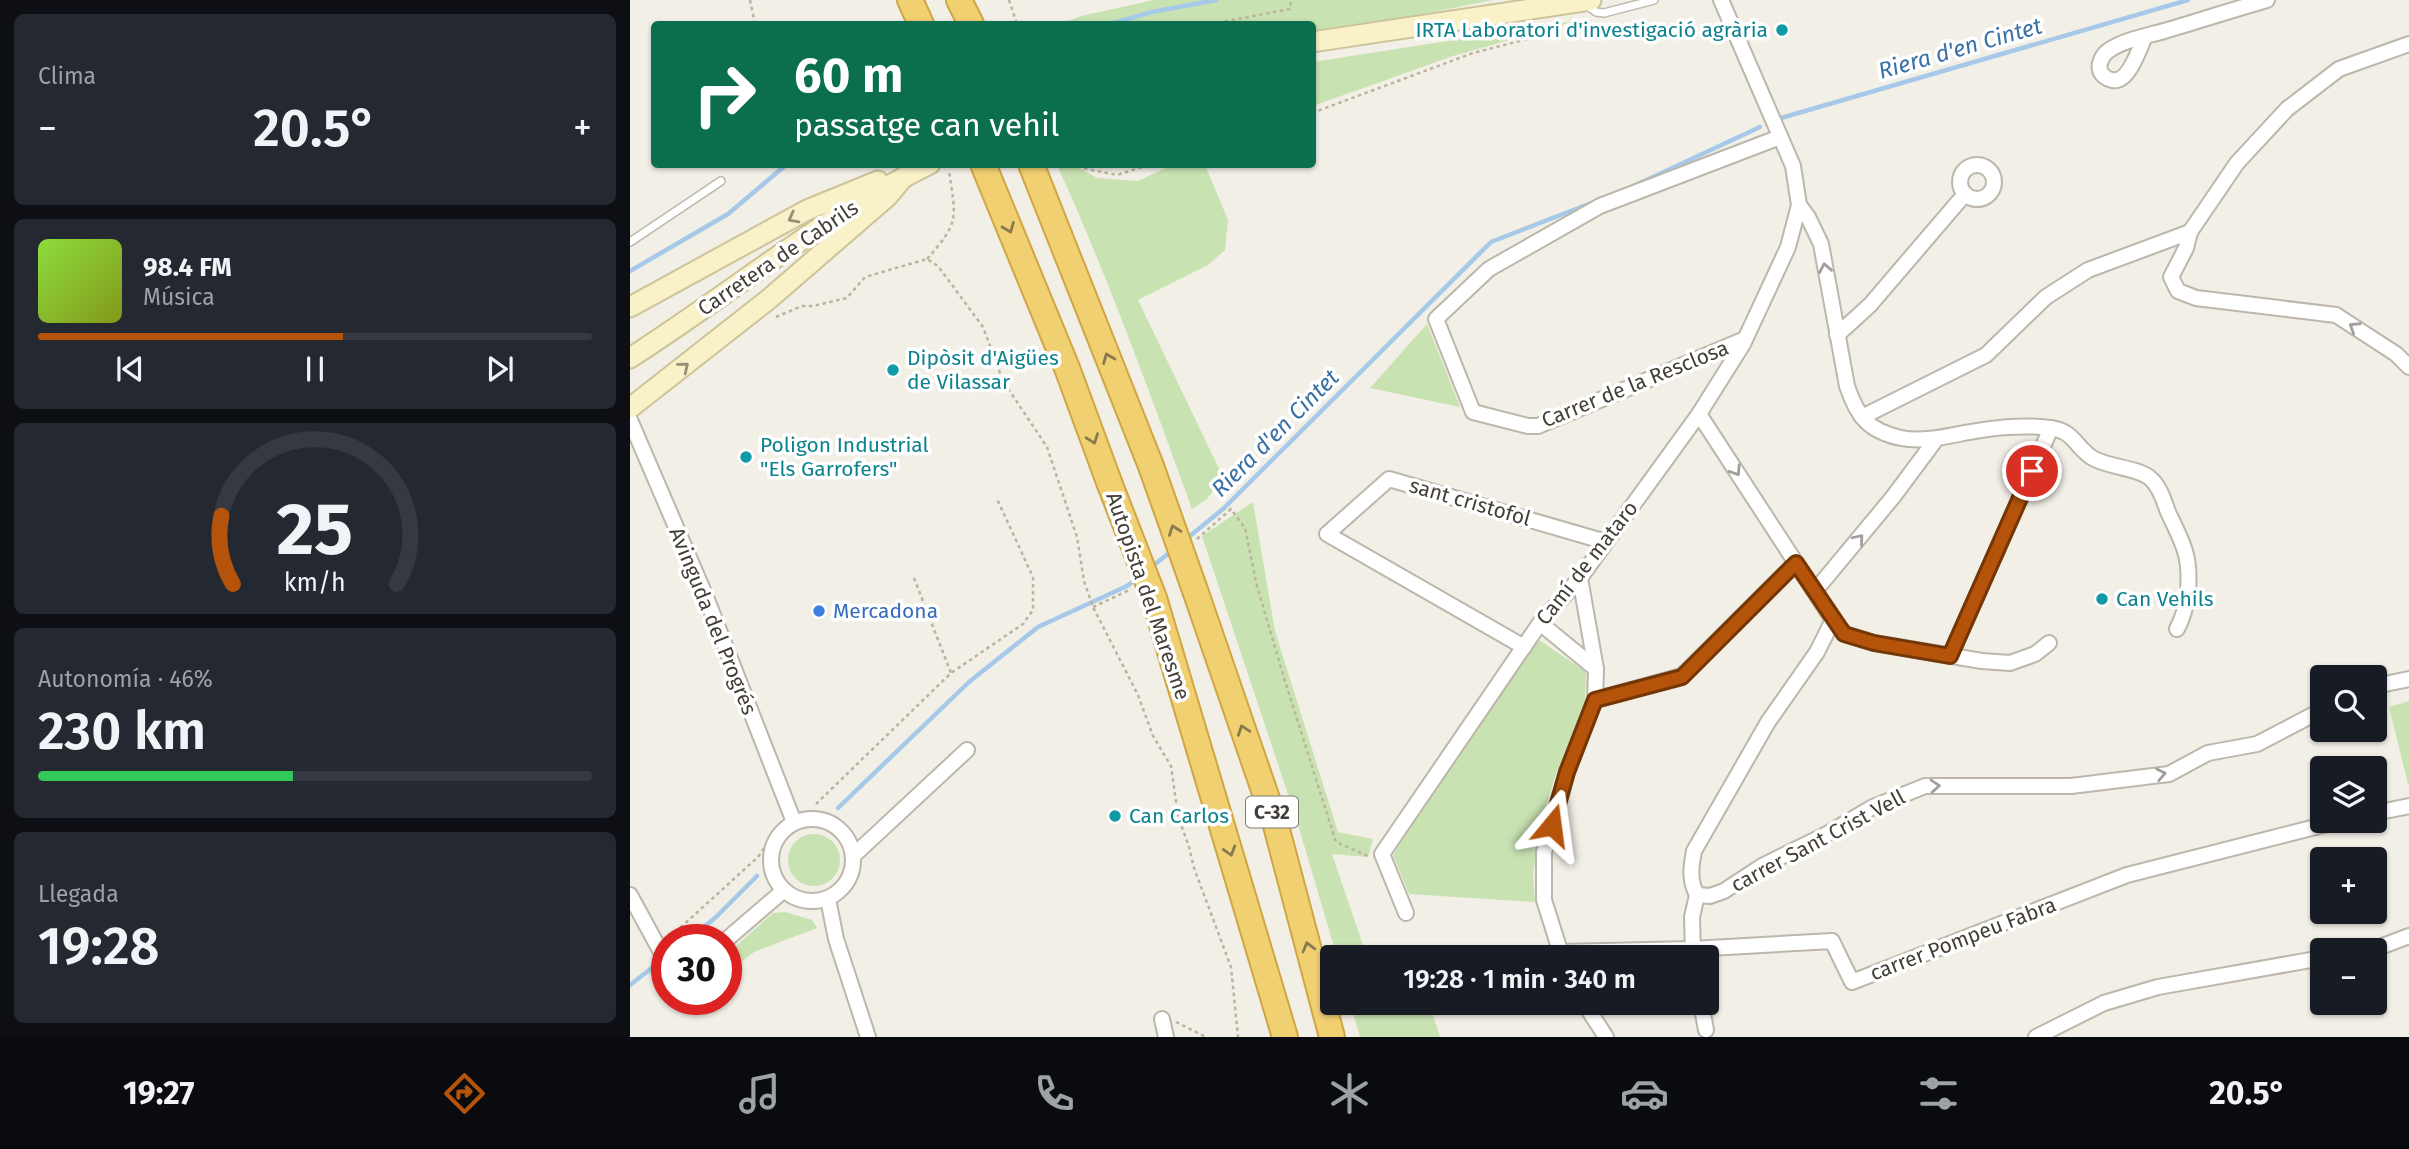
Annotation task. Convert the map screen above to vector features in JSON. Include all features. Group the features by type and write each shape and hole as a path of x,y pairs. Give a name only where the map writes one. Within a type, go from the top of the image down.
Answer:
{"highway":[{"path":"910,0 920,21"},
{"path":"959,0 970,21"},
{"name":"Autopista del Maresme","path":"985,168 1067,368 1109,482 1285,1037"},
{"name":"C-32","path":"1033,168 1151,467 1275,822 1332,1037"}],"street":[{"path":"1710,0 1724,3 1793,166 1799,205 1821,244 1847,386 1853,404 1862,417 1872,429 1903,439 1937,438 2004,427 2051,428 2071,435 2079,447 2093,459 2150,478 2158,489 2186,552 2187,592 2184,616 2177,629"},
{"path":"2145,36 2267,0"},
{"path":"1316,41 1583,4"},
{"path":"2409,44 2339,69 2287,109 2237,163 2190,232 2186,248 2171,277 2178,291 2196,298 2336,315 2396,354 2409,367"},
{"name":"Carrer de la Resclosa","path":"1745,339 1538,426 1528,426 1473,412 1436,319 1489,269 1600,206 1780,137"},
{"name":"Carretera de Cabrils","path":"638,353 836,218 922,168"},
{"path":"630,307 807,210 884,179 902,178"},
{"path":"630,408 769,299 887,196 902,178"},
{"path":"1837,335 1870,305 1965,194"},
{"name":"Camí de mataro","path":"1382,854 1540,623 1580,578 1699,414 1745,339 1788,247 1799,205"},
{"path":"1862,417 1986,355 2046,297 2088,270 2190,232"},
{"path":"1699,414 1844,634 1874,643 2010,663 2035,654 2049,643"},
{"name":"Avinguda del Progrés","path":"630,420 706,597 791,816"},
{"path":"1950,656 2051,428"},
{"path":"1815,591 1893,497 1937,438"},
{"name":"sant cristofol","path":"1524,647 1327,534 1389,479 1606,542"},
{"path":"1595,700 1682,677 1796,563"},
{"path":"1558,945 1544,900 1544,852 1567,772 1595,700 1596,669 1580,578"},
{"path":"1693,945 1692,917 1698,895 1692,885 1693,851 1768,722 1817,652 1833,620"},
{"path":"1540,623 1596,669"},
{"path":"2387,684 2409,679"},
{"name":"carrer Sant Crist Vell","path":"1698,895 1710,896 1724,891 1762,866 1825,835 1873,807 1925,786 2071,786 2169,774 2208,753 2256,744 2310,716"},
{"path":"853,856 967,750"},
{"path":"2387,811 2409,806"},
{"path":"791,816 834,824 847,836 853,856 852,872 845,886 828,899 816,902 801,901 783,891 772,874 770,856 774,842 791,816"},
{"name":"carrer Pompeu Fabra","path":"1719,951 1832,941 1852,982 2127,875 2310,828"},
{"path":"1382,854 1406,912"},
{"path":"742,926 783,891"},
{"path":"630,895 651,934"},
{"path":"828,899 836,939 868,1037"},
{"path":"2387,944 2409,936"},
{"path":"2036,1037 2104,1003 2158,987 2310,959"},
{"path":"1592,1015 1606,1037"},
{"path":"1703,1015 1706,1030"},
{"path":"1163,1019 1166,1037"}],"lane":[{"path":"1459,21 1486,7 1529,0"},
{"path":"1583,4 1654,0"},
{"path":"630,242 721,181"}],"path":[{"path":"750,0 754,21"},
{"path":"1009,0 1016,21"},
{"path":"1227,21 1290,9 1291,0"},
{"path":"1316,112 1473,53 1586,24 1583,4"},
{"path":"1082,168 1117,175 1139,168"},
{"path":"770,320 802,306 847,298 865,277 927,259 946,239 956,214 950,171"},
{"path":"927,259 938,265 984,327 1003,381 1047,447 1077,537 1084,581 1093,607 1138,695 1153,736 1171,766 1178,816 1194,868 1231,967 1238,1037"},
{"path":"816,804 951,673 1023,624 1033,610 1033,576 997,499"},
{"path":"1196,540 1231,509 1245,528 1257,586 1283,678 1336,842 1375,859 1382,854"},
{"path":"914,578 951,673"},
{"path":"1093,607 1143,593"},
{"path":"684,924 758,857 791,816"},
{"path":"1163,1019 1180,1023 1206,1037"}],"green space":[{"path":"1154,0 1493,0 1316,35 1316,21 1068,21"},
{"path":"1576,21 1453,56 1316,105 1316,62"},
{"path":"1058,168 1079,168 1097,178 1138,181 1166,168 1206,168 1228,220 1225,250 1208,265 1138,300 1223,477 1207,499 1192,509 1111,292"},
{"path":"1427,324 1460,407 1370,388"},
{"path":"1253,502 1275,631 1338,832 1373,839 1368,857 1332,854 1363,945 1333,945 1297,821 1202,536"},
{"path":"1539,640 1586,672 1585,701 1539,826 1533,877 1535,902 1409,894 1393,855 1440,778"},
{"path":"2409,701 2409,784 2408,784 2389,707"},
{"path":"814,834 824,836 832,842 838,850 838,870 832,878 824,884 814,886 804,884 796,878 790,870 788,860 790,850 796,842 804,836"},
{"path":"785,912 812,920 817,928 754,952 742,961 742,941 773,913"},
{"path":"1354,1015 1433,1015 1440,1037 1360,1037"}],"waterway":[{"path":"1120,21 1216,0"},
{"name":"Riera d'en Cintet","path":"1781,118 2188,0"},
{"name":"Riera d'en Cintet","path":"1638,184 1760,127"},
{"path":"630,271 728,214 782,168"},
{"name":"Riera d'en Cintet","path":"1185,540 1223,509 1491,242 1594,202"},
{"name":"Riera d'en Cintet","path":"1150,568 1173,550"},
{"name":"Riera d'en Cintet","path":"838,808 969,682 1038,627 1127,586 1138,578"},
{"name":"Riera d'en Cintet","path":"708,924 757,876"},
{"name":"Riera d'en Cintet","path":"630,985 651,969"}],"place":[{"name":"IRTA Laboratori d'investigació agrària","path":"1782,30"},
{"name":"Dipòsit d'Aigües de Vilassar","path":"893,370"},
{"name":"Poligon Industrial \"Els Garrofers\"","path":"746,457"},
{"name":"Can Vehils","path":"2102,599"},
{"name":"Mercadona","path":"819,611"},
{"name":"Can Carlos","path":"1115,816"}],"route":[{"path":"1552,825 1567,772 1595,700 1682,677 1796,563 1844,634 1874,643 1950,656 2032,471"}]}
